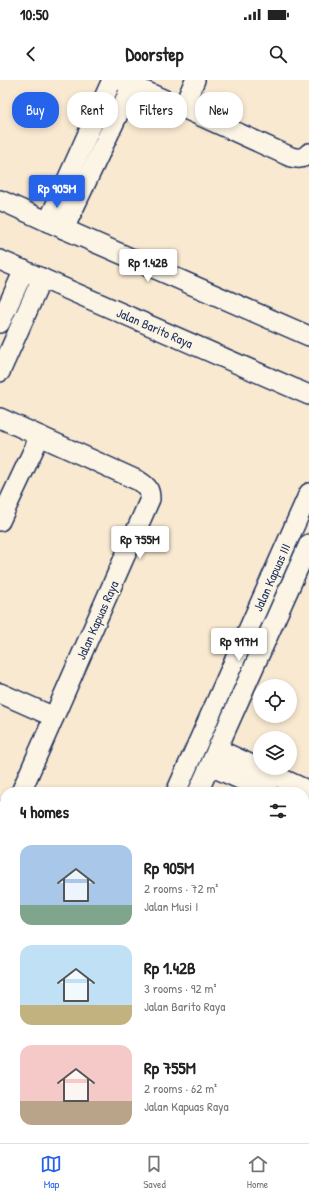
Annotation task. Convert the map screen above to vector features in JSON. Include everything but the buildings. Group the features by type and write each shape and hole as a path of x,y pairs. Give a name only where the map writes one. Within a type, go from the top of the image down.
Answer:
{"street":[{"path":"56,226 112,80"},
{"path":"187,99 195,80"},
{"path":"56,226 126,83 147,92"},
{"path":"187,110 291,157 298,159 304,158 309,153"},
{"path":"0,200 56,226 309,336"},
{"name":"Jalan Barito Raya","path":"0,260 309,395"},
{"path":"0,324 24,270"},
{"path":"0,372 42,278"},
{"name":"Jalan Kapuas Raya","path":"0,418 139,481 146,485 150,491 150,499 24,787"},
{"path":"0,521 40,436"},
{"name":"Jalan Kapuas III","path":"178,787 309,494"},
{"name":"Jalan Kapuas III","path":"200,787 309,544"},
{"path":"0,693 54,717"},
{"path":"214,757 298,787"},
{"path":"214,757 261,787"}]}
